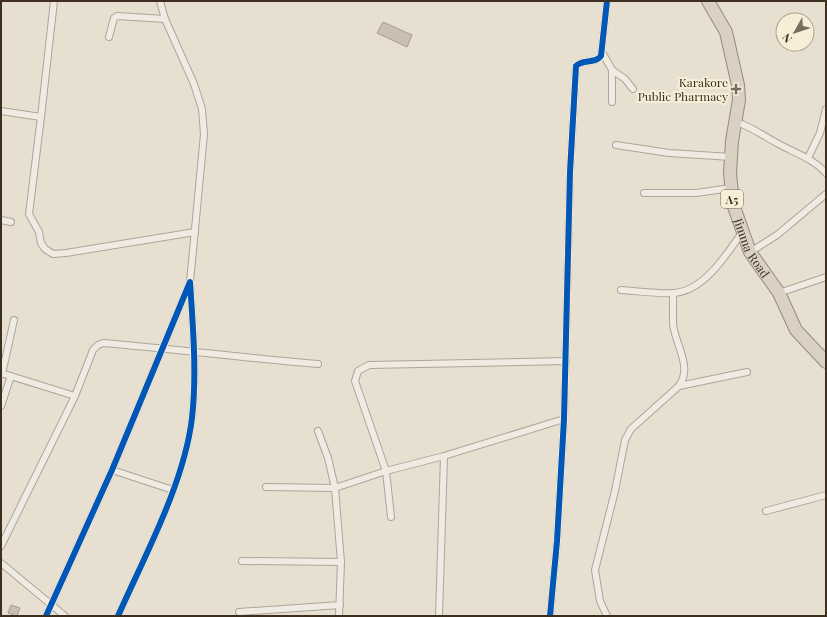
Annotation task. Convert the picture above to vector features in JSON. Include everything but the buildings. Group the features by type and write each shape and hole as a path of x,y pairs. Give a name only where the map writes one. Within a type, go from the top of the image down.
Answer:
{"highway":[{"name":"Jimma Road","path":"708,1 726,32 738,84 739,100 732,141 731,157 731,188 733,204 750,252 779,293 796,330 826,362"}],"street":[{"path":"54,1 29,211 39,232 41,243 49,253 53,254 195,232"},
{"path":"118,616 173,490 192,419 195,353 190,282 204,134 202,109 194,84 165,19 160,1"},
{"path":"550,616 557,541 564,419 570,172 576,66 579,63 599,59 602,52 607,1"},
{"path":"109,36 114,18 117,16 165,19"},
{"path":"602,52 612,70 625,79 633,89"},
{"path":"612,70 612,102"},
{"path":"808,158 820,133 826,109"},
{"path":"1,111 41,117"},
{"path":"736,122 745,124 773,142 808,158 826,173"},
{"path":"616,145 668,153 731,157"},
{"path":"644,193 696,193 731,188"},
{"path":"750,252 777,235 826,194"},
{"path":"1,220 11,222"},
{"path":"621,290 673,293 692,288 718,266 743,230"},
{"path":"779,293 826,277"},
{"path":"46,616 112,470 164,348 190,282"},
{"path":"607,616 600,601 595,570 615,491 625,440 631,429 679,386 685,373 683,359 673,325 673,293"},
{"path":"14,320 1,373 74,396"},
{"path":"1,546 74,396 93,350 98,345 103,343 164,348 195,353 318,364"},
{"path":"390,517 386,471 355,381 358,371 369,365 566,361"},
{"path":"679,386 747,372"},
{"path":"1,406 11,376"},
{"path":"266,488 335,488 386,471 444,456 564,419"},
{"path":"318,431 328,458 335,488 341,562 339,616"},
{"path":"439,616 444,456"},
{"path":"112,470 173,490"},
{"path":"766,511 826,495"},
{"path":"242,561 341,562"},
{"path":"1,563 65,616"},
{"path":"239,612 340,605"}],"cycle path":[{"path":"550,616 557,541 564,419 570,172 576,66 595,60 601,56 607,1"},
{"path":"46,616 112,470 190,282 194,350 194,384 192,418 188,443 181,468 162,519 118,616"}],"place":[{"name":"Karakore Public Pharmacy","path":"736,89"}]}
